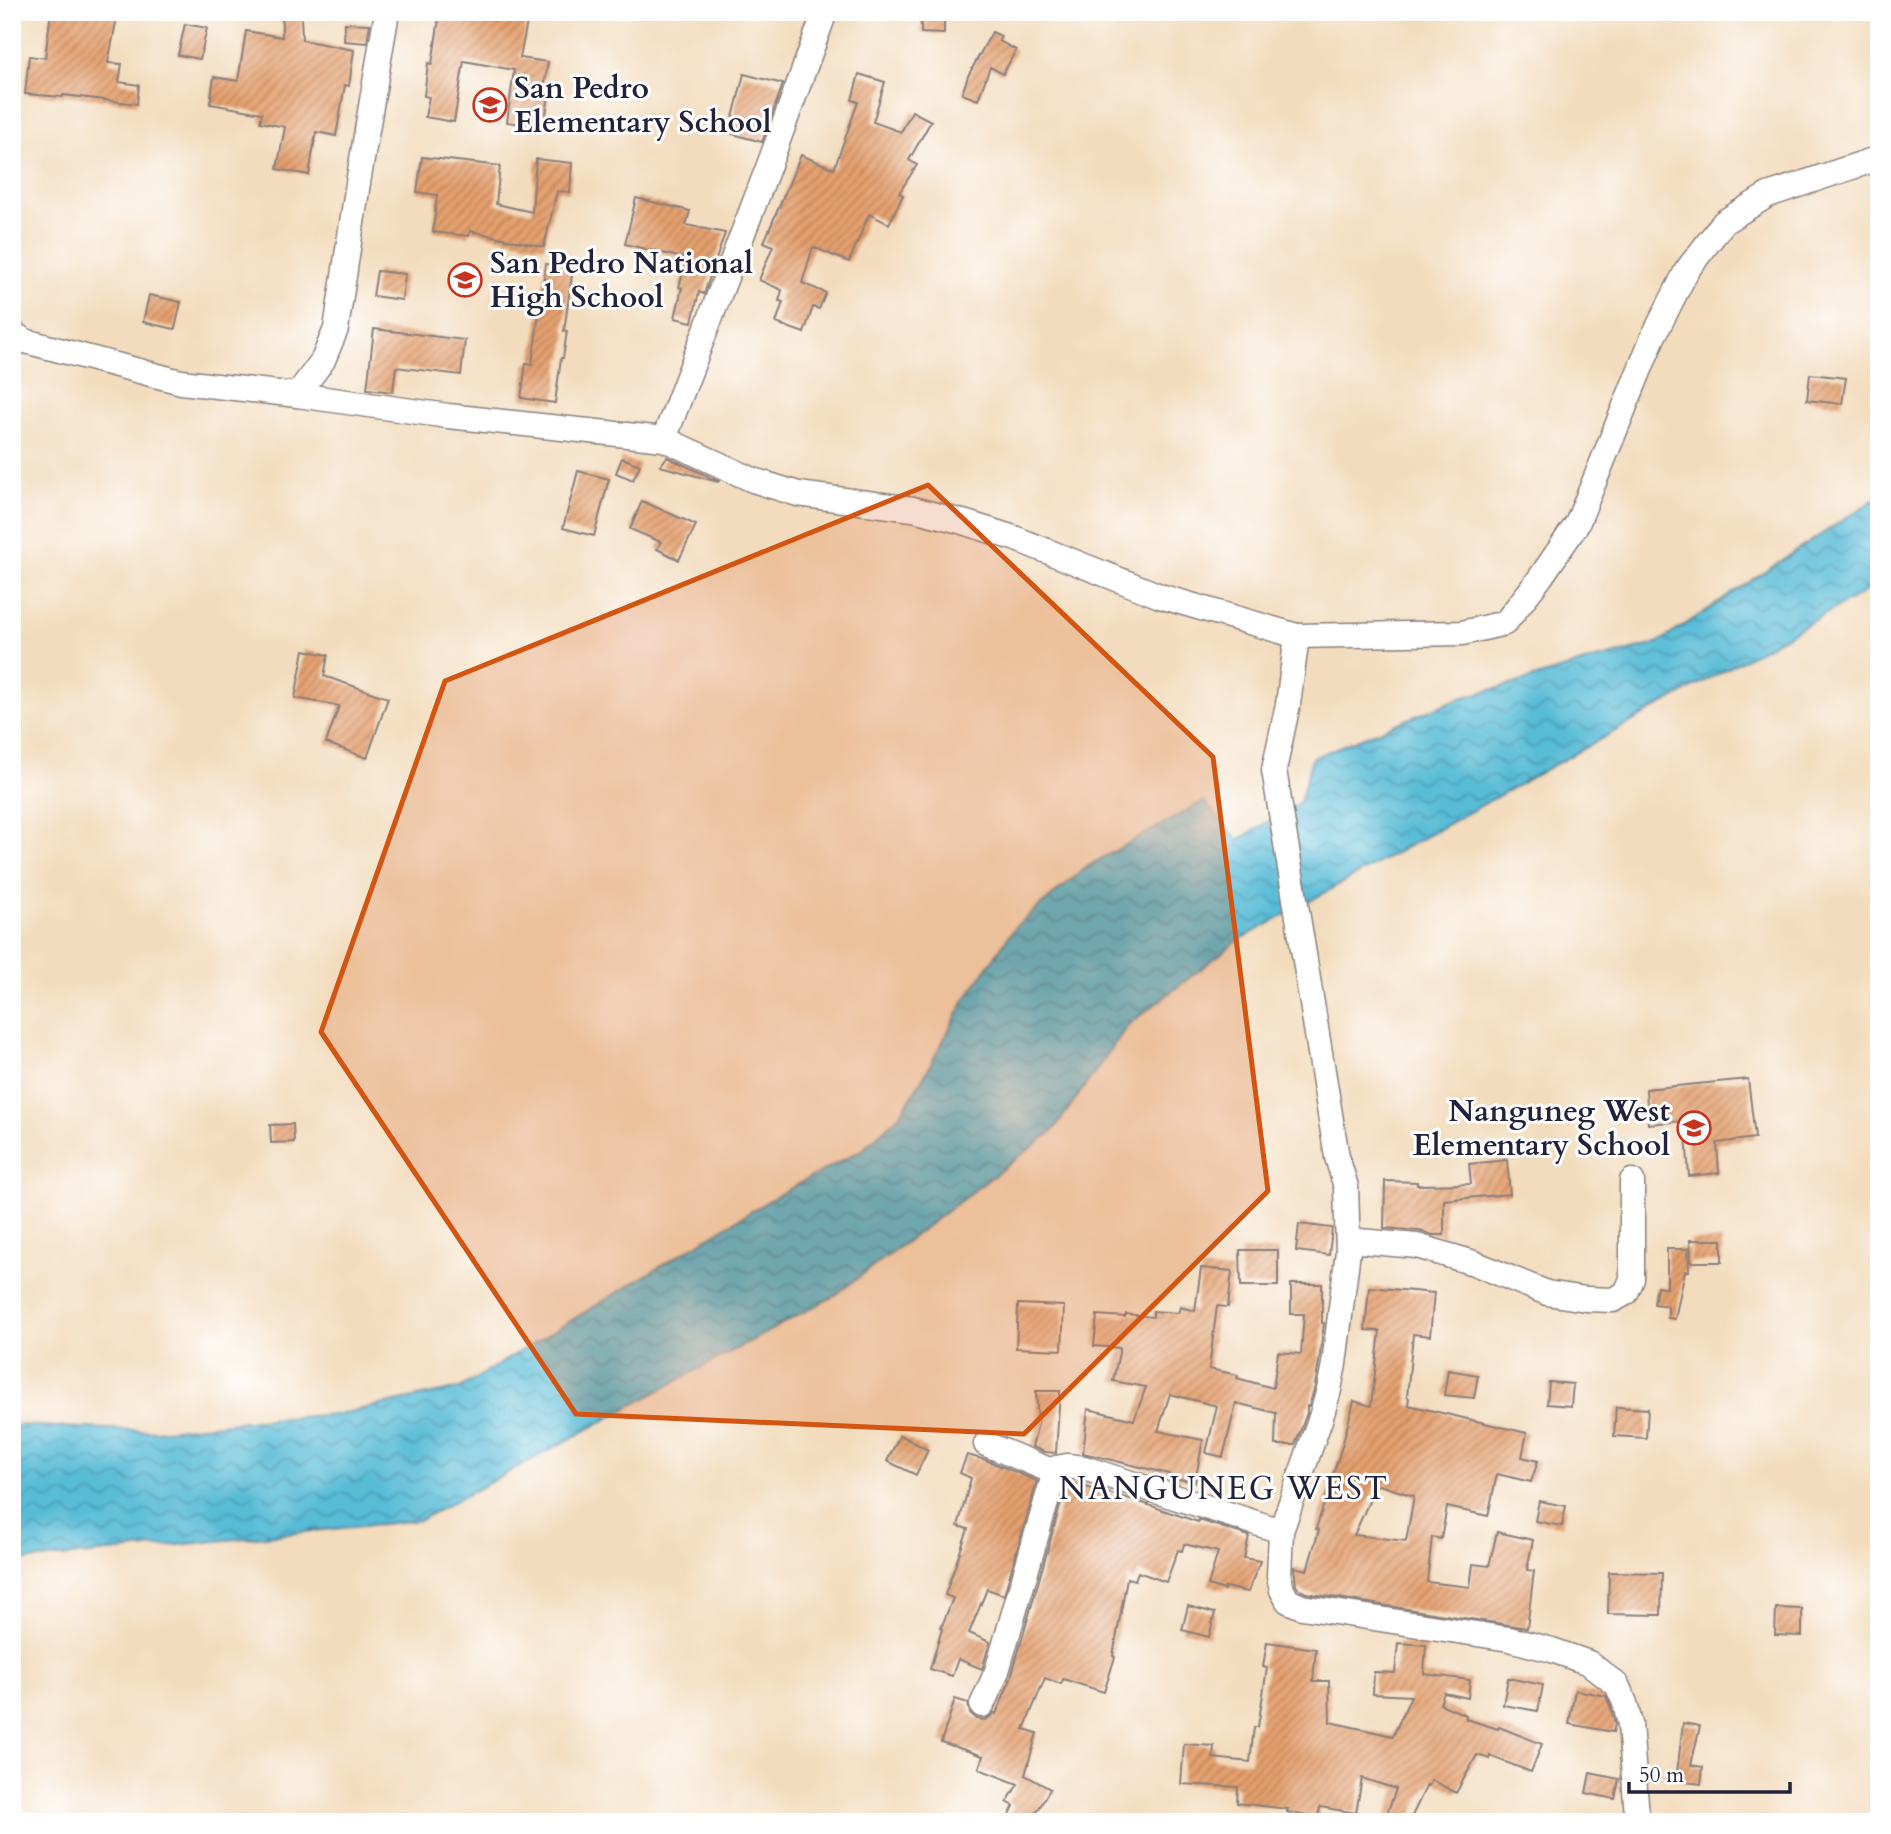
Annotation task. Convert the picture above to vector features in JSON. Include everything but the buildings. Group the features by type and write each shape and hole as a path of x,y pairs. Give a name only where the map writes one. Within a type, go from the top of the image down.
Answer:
{"street":[{"path":"297,395 323,360 336,329 387,12"},
{"path":"664,439 825,12"},
{"path":"12,333 24,341 181,382 448,416 664,439 753,480 798,494 913,509 963,522 1014,538 1160,596 1297,636 1462,633 1505,623 1577,524 1654,337 1687,270 1724,222 1768,195 1879,158"},
{"path":"1297,636 1288,704 1274,770 1337,1157 1346,1187 1348,1240 1329,1390 1281,1531 1279,1576 1282,1590 1288,1601 1302,1607 1509,1639 1589,1663 1617,1685 1625,1703 1630,1724 1639,1822"},
{"path":"1348,1240 1418,1246 1474,1263 1547,1293 1613,1300 1626,1293 1632,1279 1632,1181"},
{"path":"986,1444 1054,1472"},
{"path":"982,1705 997,1671 1056,1468 1084,1468 1281,1531"}],"highlighted area":[{"path":"928,485 1213,757 1268,1191 1024,1434 576,1414 321,1032 445,681"}],"water":[{"path":"1879,498 1879,584 1236,942 1128,1025 1053,1131 834,1296 420,1520 12,1562 12,1425 156,1431 339,1414 460,1388 778,1195 863,1149 900,1115 965,1000 1015,927 1088,866 1204,801 1238,840 1300,802 1312,758 1460,698 1656,644"}],"place":[{"name":"San Pedro Elementary School","path":"490,105"},
{"name":"San Pedro National High School","path":"465,280"},
{"name":"Nanguneg West Elementary School","path":"1694,1128"}],"district":[{"name":"NANGUNEG WEST","path":"1224,1489"}]}
